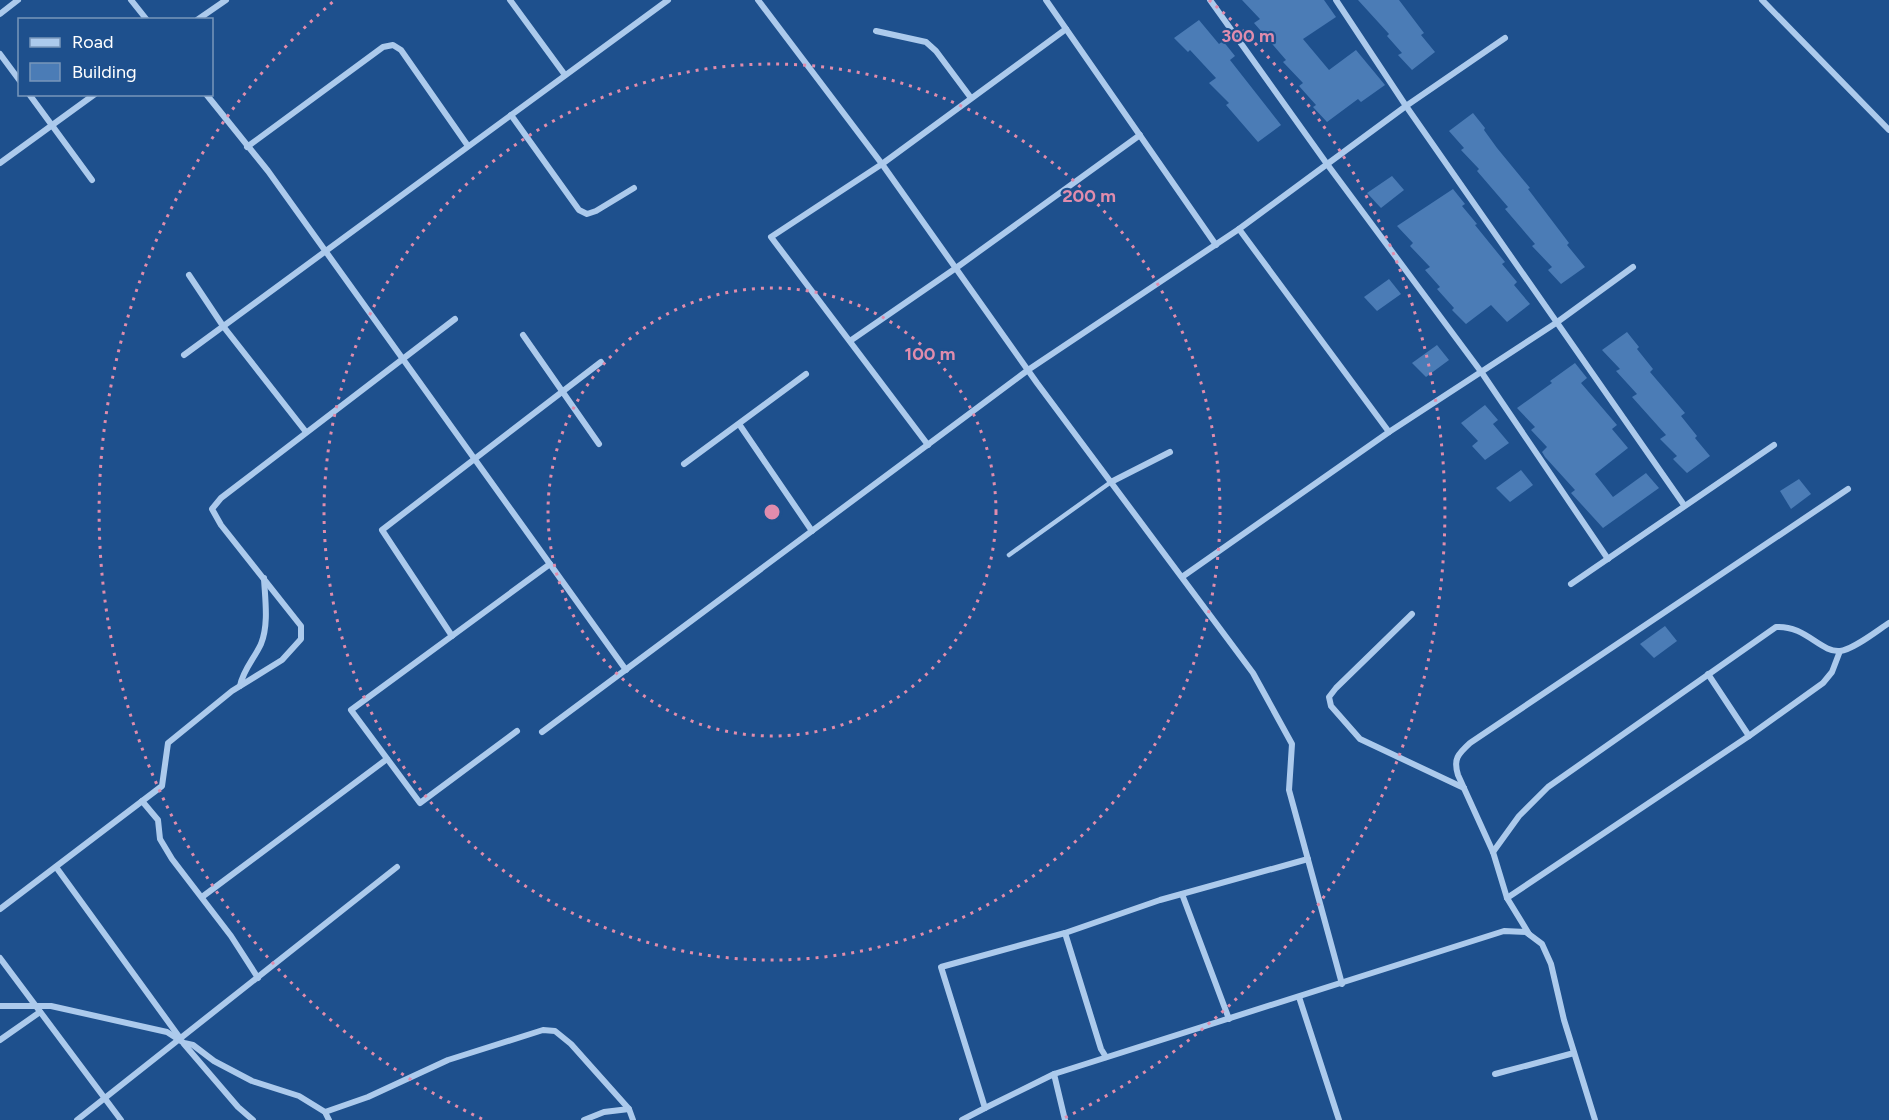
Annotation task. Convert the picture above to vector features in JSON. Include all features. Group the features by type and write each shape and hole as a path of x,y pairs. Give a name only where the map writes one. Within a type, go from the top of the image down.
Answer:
{"street":[{"path":"0,14 18,0"},
{"path":"131,0 145,18"},
{"path":"200,18 226,0"},
{"path":"510,0 565,75"},
{"path":"184,355 668,0"},
{"path":"758,0 882,164 1028,370 1253,673 1292,744 1289,790 1341,984"},
{"path":"1046,0 1216,245"},
{"path":"1210,0 1327,164 1482,373 1608,559"},
{"path":"1336,0 1406,106 1684,505"},
{"path":"1762,0 1889,129"},
{"path":"928,445 771,237 882,164 1066,29"},
{"path":"876,31 926,42 936,51 972,98"},
{"path":"542,732 1028,370 1239,229 1406,106 1505,38"},
{"path":"247,147 383,47 393,45 401,50 468,146"},
{"path":"0,54 18,78"},
{"path":"31,96 92,180"},
{"path":"0,163 53,127 92,96"},
{"path":"208,96 268,171 626,670"},
{"path":"511,115 579,210 587,214 596,211 634,188"},
{"path":"850,341 956,268 1140,135"},
{"path":"1239,229 1389,432"},
{"path":"1182,577 1389,432 1556,323 1633,267"},
{"path":"189,275 223,326 306,432"},
{"path":"0,909 162,786 168,743 240,686 282,660 301,639 301,626 221,525 212,509 220,498 455,319"},
{"path":"523,335 599,444"},
{"path":"452,636 382,530 601,362"},
{"path":"684,464 806,374"},
{"path":"739,424 812,531"},
{"path":"1571,584 1774,445"},
{"path":"1110,482 1170,452"},
{"path":"1530,935 1507,898 1493,852 1455,765 1459,753 1470,743 1848,489"},
{"path":"517,730 420,803 351,710 550,564"},
{"path":"240,686 243,674 261,643 266,619 264,577"},
{"path":"1412,614 1336,687 1329,697 1331,706 1360,740 1464,788"},
{"path":"1493,852 1520,816 1548,787 1776,627 1787,626 1802,632 1826,647 1840,651 1889,623"},
{"path":"1507,898 1824,683 1832,672 1840,651"},
{"path":"1708,674 1749,736"},
{"path":"201,897 387,759"},
{"path":"142,801 158,820 160,839 231,936 258,978"},
{"path":"985,1108 941,966 1065,933 1182,894 1308,859"},
{"path":"56,867 180,1040 238,1107 253,1120"},
{"path":"77,1120 397,867"},
{"path":"1182,894 1229,1019"},
{"path":"962,1120 1054,1074 1504,931 1526,932 1542,944 1551,964 1564,1020 1595,1120"},
{"path":"1065,933 1101,1049 1106,1057"},
{"path":"0,958 121,1120"},
{"path":"1299,997 1339,1120"},
{"path":"0,1006 38,1009 51,1006 167,1032 252,1081 299,1096 325,1112 329,1120"},
{"path":"0,1040 38,1009"},
{"path":"325,1112 368,1097 448,1060 543,1030 555,1031 571,1044 629,1109 633,1120"},
{"path":"1495,1074 1574,1053"},
{"path":"1054,1074 1065,1120"},
{"path":"584,1120 604,1112 629,1109"}],"lane":[{"path":"1009,555 1110,482"}],"building":[{"path":"1242,0 1324,0 1336,17 1303,39 1329,70 1356,50 1385,85 1361,102 1358,99 1327,122 1313,107 1316,105 1299,86 1303,83 1283,62 1286,60 1254,23 1260,19"},
{"path":"1358,0 1399,0 1424,33 1421,35 1435,52 1412,70 1398,55 1402,53 1387,36 1389,34"},
{"path":"1199,20 1219,44 1223,41 1235,56 1230,60 1281,125 1258,142 1226,105 1229,103 1209,83 1216,78 1190,50 1188,52 1174,38"},
{"path":"1473,113 1497,148 1530,188 1528,189 1585,267 1561,284 1548,270 1552,267 1532,246 1535,244 1505,209 1508,207 1477,171 1479,169 1461,150 1464,148 1449,131"},
{"path":"1392,176 1404,190 1381,208 1367,193"},
{"path":"1453,189 1465,204 1462,206 1477,224 1475,225 1505,262 1502,264 1517,282 1514,285 1530,304 1507,322 1491,305 1466,324 1452,310 1454,308 1437,289 1440,287 1425,270 1430,267 1410,246 1413,243 1397,226"},
{"path":"1389,279 1401,294 1377,311 1364,297"},
{"path":"1627,332 1653,369 1650,372 1685,413 1681,416 1710,456 1687,473 1673,459 1677,456 1660,439 1666,435 1632,397 1637,394 1616,371 1620,369 1602,350"},
{"path":"1437,345 1449,360 1426,377 1412,363"},
{"path":"1575,363 1587,378 1581,383 1617,425 1612,429 1628,448 1595,474 1613,497 1646,473 1659,488 1603,528 1571,493 1575,490 1545,457 1542,452 1547,447 1531,430 1535,427 1517,408"},
{"path":"1485,405 1498,420 1493,424 1509,443 1485,460 1472,446 1478,441 1461,423"},
{"path":"1521,470 1533,485 1510,502 1496,488"},
{"path":"1799,479 1811,494 1791,509 1780,491"},
{"path":"1665,626 1677,641 1654,658 1640,644"}]}
